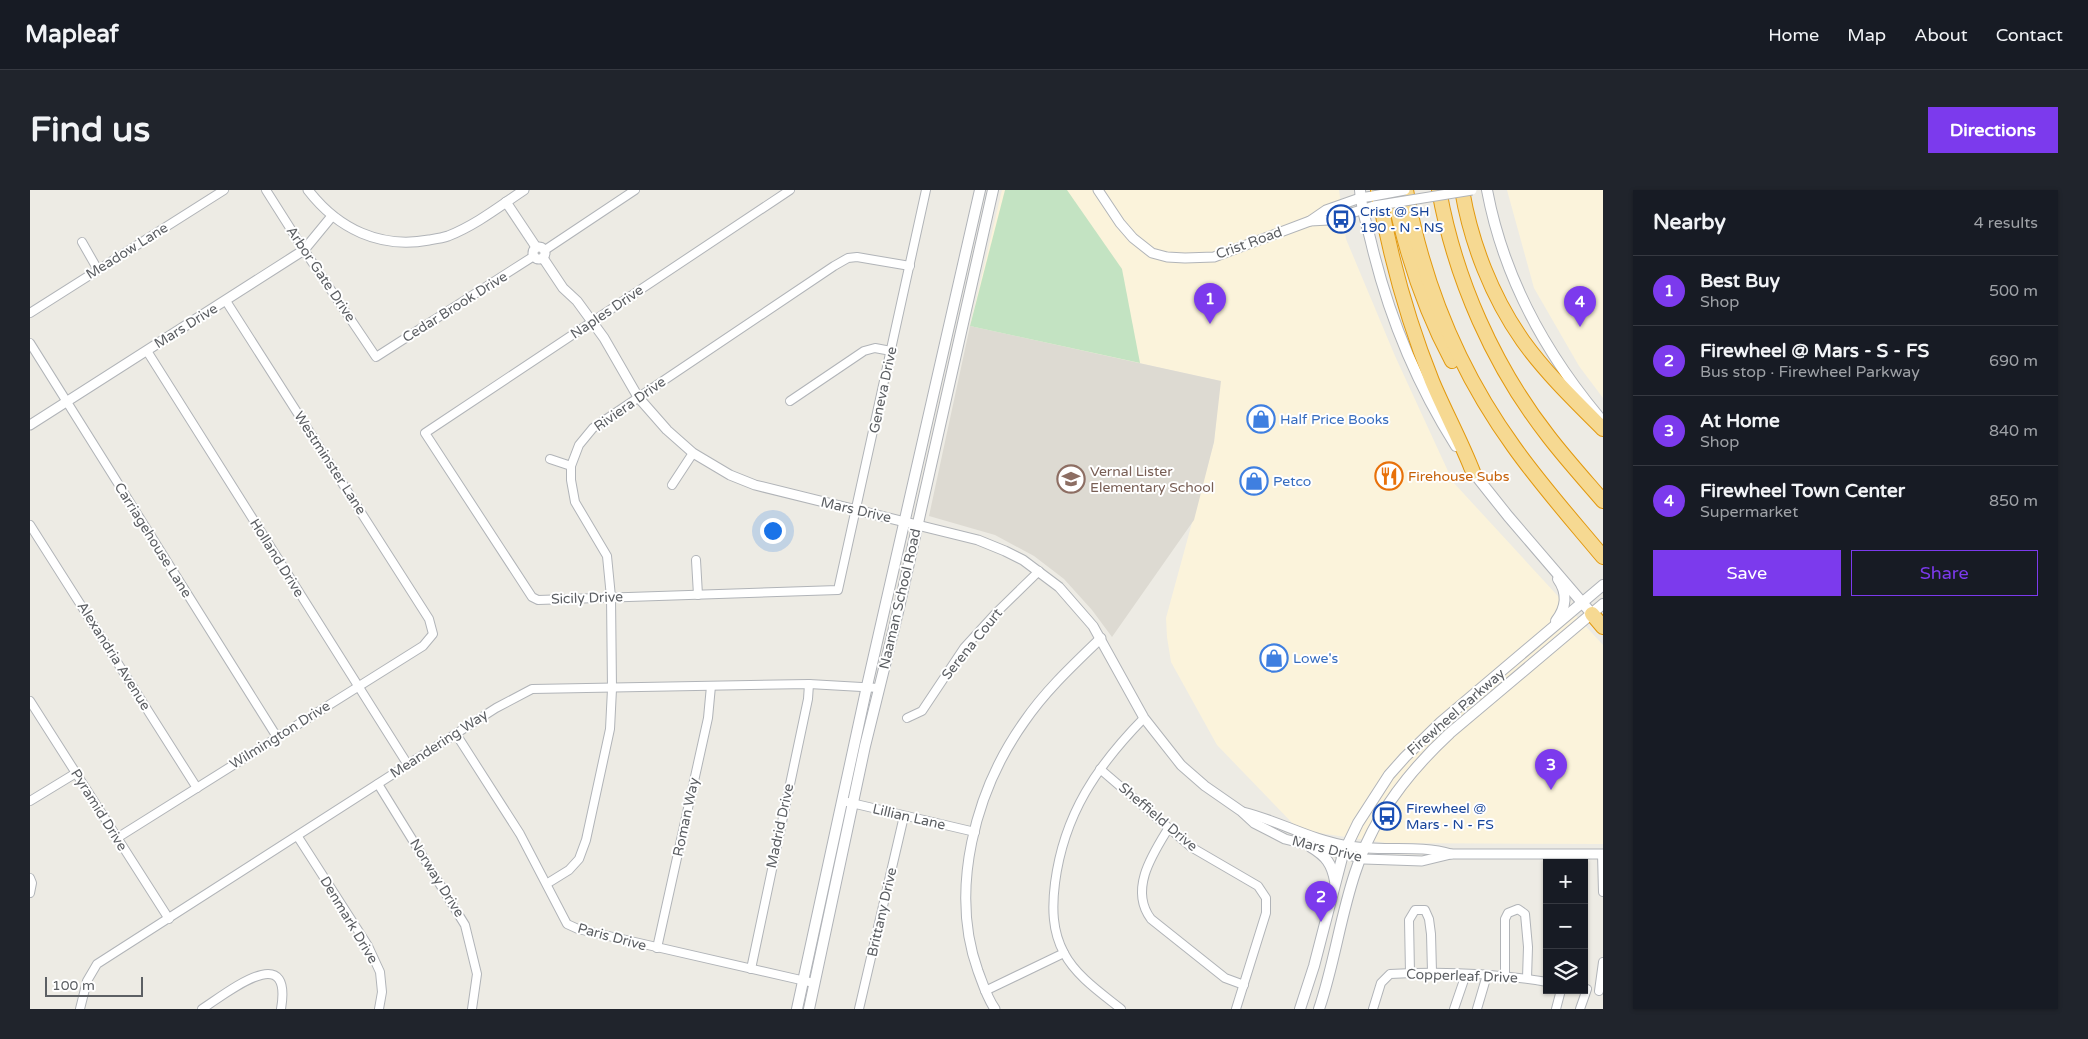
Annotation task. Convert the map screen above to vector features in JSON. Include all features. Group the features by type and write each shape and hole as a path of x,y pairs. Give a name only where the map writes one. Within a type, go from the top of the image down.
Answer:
{"highway":[{"path":"1393,190 1415,278 1439,337 1487,418 1507,437"},
{"path":"1406,190 1422,260 1442,317 1470,376 1507,437 1535,476 1603,557"},
{"path":"1440,190 1451,242 1465,286 1485,333 1523,400 1549,437 1603,501"},
{"path":"1462,190 1475,244 1494,292 1508,316 1523,341 1547,370 1603,428"},
{"path":"1375,193 1411,324 1433,383 1473,472"},
{"path":"1592,614 1603,627"}],"main road":[{"name":"Naaman School Road","path":"797,1009 867,686 980,190"},
{"name":"Naaman School Road","path":"808,1009 993,190"},
{"path":"1487,190 1498,234 1531,318 1578,392 1603,422"},
{"path":"1360,194 1377,268 1397,331 1426,393 1448,434 1473,472 1508,516 1592,614"},
{"path":"1530,540 1560,582 1564,592 1562,612 1547,632"},
{"name":"Firewheel Parkway","path":"1300,1009 1345,850 1358,823 1390,775 1427,734 1603,585"},
{"name":"Firewheel Parkway","path":"1319,1009 1329,981 1354,874 1362,853 1381,817 1401,787 1436,746 1603,604"},
{"path":"1427,734 1436,746"},
{"path":"1312,847 1323,854 1330,862 1336,884"}],"street":[{"name":"Meadow Lane","path":"30,313 224,190"},
{"name":"Arbor Gate Drive","path":"266,190 376,357"},
{"path":"308,190 332,216 366,236 411,243 447,237 479,220 524,190"},
{"name":"Cedar Brook Drive","path":"376,357 635,190"},
{"name":"Naples Drive","path":"425,433 790,190"},
{"name":"Geneva Drive","path":"838,590 926,190"},
{"name":"Crist Road","path":"1098,190 1120,223 1133,238 1152,253 1167,257 1185,258 1214,257 1310,221 1326,210 1360,194 1406,190"},
{"name":"Crist Road","path":"1310,221 1329,220 1374,206 1472,190"},
{"name":"Mars Drive","path":"506,202 564,288 608,344 638,397 667,430 694,453 730,475 756,485 800,498 905,521 990,544 1039,571 1068,596 1101,638 1144,718 1182,765 1205,786 1241,811 1254,823 1285,838 1312,847 1422,861 1451,854 1603,854"},
{"name":"Mars Drive","path":"30,425 304,250 332,216"},
{"path":"82,242 98,270"},
{"name":"Riviera Drive","path":"548,883 569,870 579,859 586,840 610,729 612,689 611,597 607,556 575,502 571,480 571,466 579,445 594,428 638,397 808,282 848,258 866,258 910,266"},
{"name":"Westminster Lane","path":"226,301 432,626"},
{"name":"Carriagehouse Lane","path":"30,343 277,737"},
{"path":"790,401 864,351 875,348 891,351"},
{"name":"Holland Drive","path":"147,351 408,765"},
{"name":"Sicily Drive","path":"425,433 532,597 538,600 838,590"},
{"path":"672,485 694,453"},
{"path":"550,459 571,466"},
{"name":"Alexandria Avenue","path":"30,525 197,788"},
{"path":"696,560 698,596"},
{"name":"Serena Court","path":"907,718 922,711 964,648 1039,571"},
{"name":"Wilmington Drive","path":"117,838 422,646 433,634 432,626"},
{"path":"995,1009 985,990 973,957 966,925 966,895 971,846 975,832 984,801 1000,761 1024,721 1064,673 1101,638"},
{"name":"Meandering Way","path":"80,1009 86,981 97,964 298,837 496,708 532,689 809,684 879,688"},
{"name":"Madrid Drive","path":"750,969 808,700 809,684"},
{"name":"Roman Way","path":"657,948 708,718 711,686"},
{"name":"Pyramid Drive","path":"30,701 169,919"},
{"path":"1121,1009 1085,979 1074,968 1064,953 1053,920 1057,868 1068,826 1078,804 1116,747 1144,718"},
{"name":"Paris Drive","path":"456,734 520,834 548,883 567,924 578,929 657,948 814,982"},
{"name":"Sheffield Drive","path":"1100,769 1191,847 1258,886 1266,898 1266,913 1244,985"},
{"path":"30,802 76,773"},
{"name":"Norway Drive","path":"378,784 466,925 477,974 472,1009"},
{"name":"Lillian Lane","path":"842,801 975,832"},
{"name":"Mars Drive","path":"1241,811 1256,815 1345,850"},
{"name":"Brittany Drive","path":"859,1009 904,816"},
{"path":"1168,829 1145,871 1141,892 1144,910 1151,919 1225,978 1244,985 1236,1009"},
{"name":"Denmark Drive","path":"298,837 368,946 380,972 382,992 379,1009"},
{"path":"1603,854 1603,892"},
{"path":"30,878 32,883 31,891"},
{"path":"1506,976 1505,919 1508,913 1518,909 1525,914 1528,947 1527,978"},
{"path":"1410,973 1409,920 1415,910 1425,910 1429,919 1432,972"},
{"path":"985,990 1064,953"},
{"path":"1588,989 1601,991 1603,962"},
{"name":"Copperleaf Drive","path":"1372,1009 1381,983 1390,974 1432,972 1506,976 1543,981"},
{"path":"202,1009 246,980 271,973 277,976 282,985 281,1009"},
{"path":"1454,1009 1466,974"},
{"path":"1477,1009 1488,975"},
{"path":"1556,1009 1560,994"},
{"path":"1580,1009 1584,994"}],"shaded area":[{"path":"1002,190 1339,190 1346,239 1395,356 1453,482 1603,645 1603,844 1386,843 1299,830 1217,745 1171,662 1166,618 1214,442 1220,381 970,326"},
{"path":"1507,190 1603,190 1603,398 1579,366 1534,288"},
{"name":"Vernal Lister Elementary School","path":"970,326 1221,381 1214,442 1194,520 1112,637 1092,610 1064,579 1034,556 995,535 929,516"}],"green space":[{"path":"1005,190 1067,190 1122,269 1140,363 970,326"}],"place":[{"name":"Crist @ SH 190 - N - NS","path":"1341,219"},
{"name":"Best Buy","path":"1210,324"},
{"name":"Firewheel Town Center","path":"1580,327"},
{"name":"Half Price Books","path":"1261,419"},
{"name":"Firehouse Subs","path":"1389,476"},
{"name":"Vernal Lister Elementary School","path":"1071,479"},
{"name":"Petco","path":"1254,481"},
{"name":"Lowe's","path":"1274,658"},
{"name":"At Home","path":"1551,790"},
{"name":"Firewheel @ Mars - N - FS","path":"1387,816"},
{"name":"Firewheel @ Mars - S - FS","path":"1321,922"}]}
